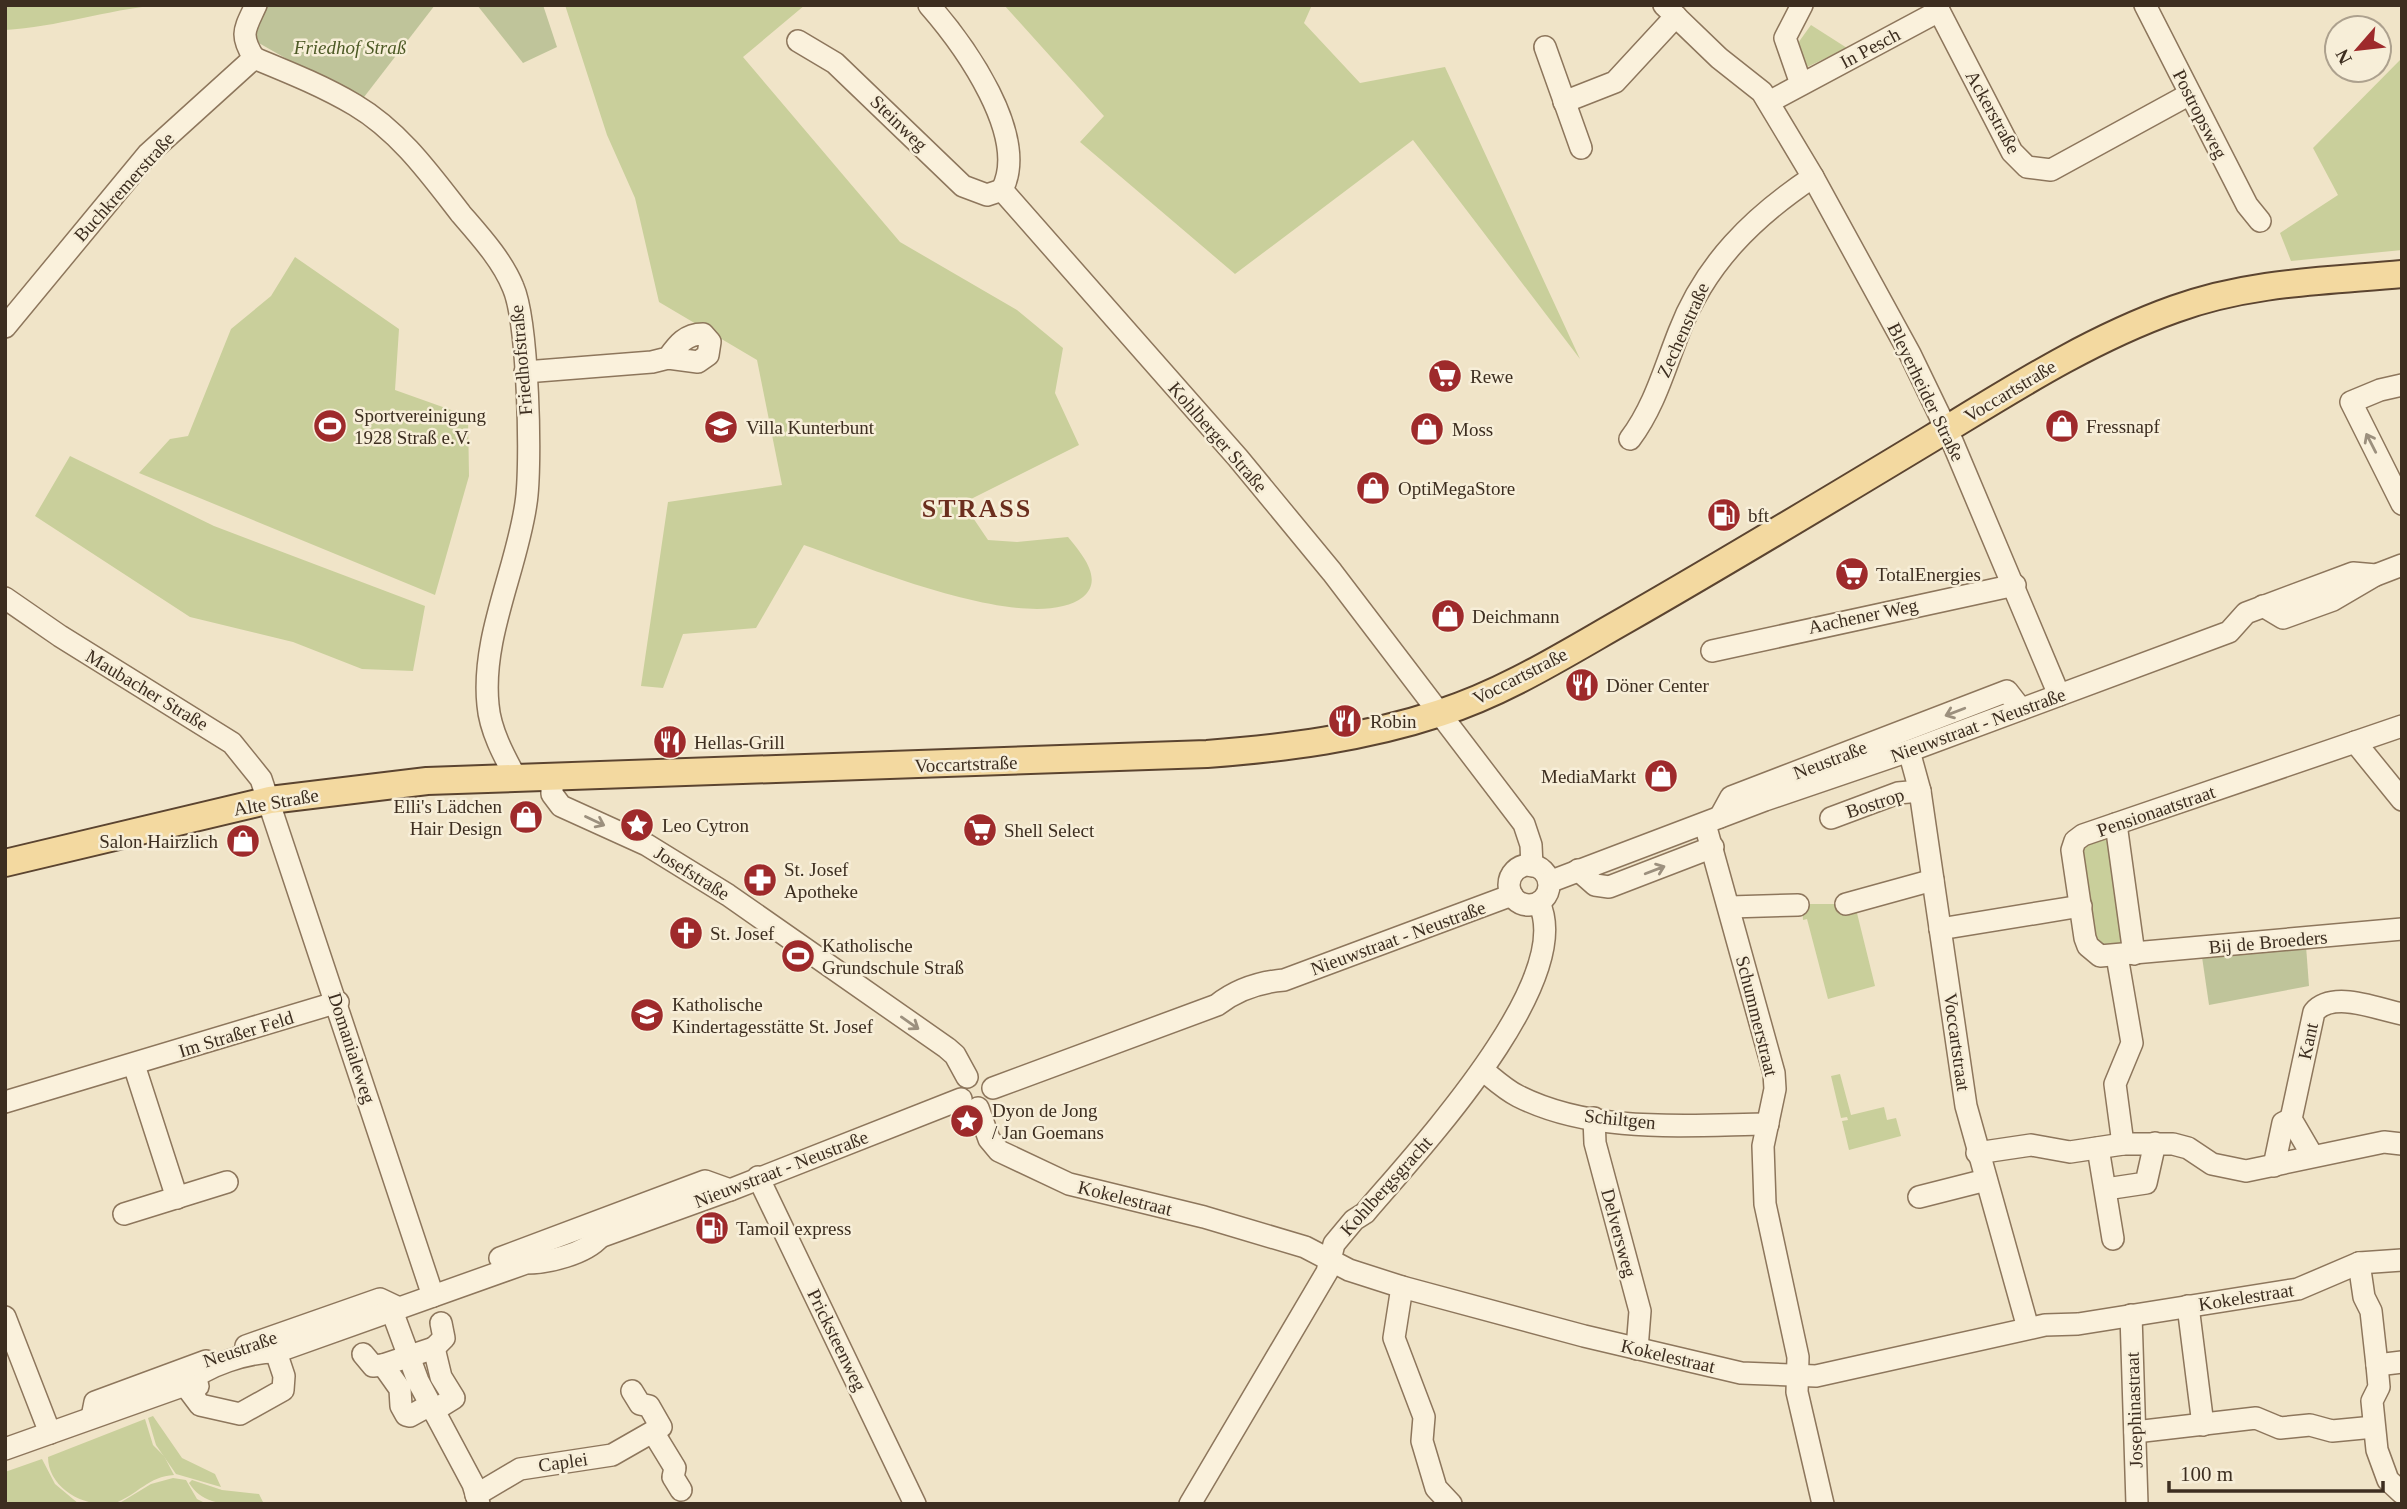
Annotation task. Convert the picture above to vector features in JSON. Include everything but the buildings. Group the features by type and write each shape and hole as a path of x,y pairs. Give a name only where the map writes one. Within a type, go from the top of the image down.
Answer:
{"main road":[{"name":"Voccartstraße","path":"552,778 1247,751 1324,742 1441,713 1531,674 1724,564 2085,347 2177,308 2249,289 2292,282 2402,274"},
{"name":"Alte Straße","path":"5,863 270,800 427,781 552,778"}],"street":[{"path":"254,58 245,44 243,33 256,5"},
{"path":"929,5 959,43 1004,128 1009,174 1002,190"},
{"path":"1801,84 1785,38 1802,5"},
{"name":"Postropsweg","path":"2145,5 2247,205 2260,221"},
{"name":"In Pesch","path":"1769,102 1937,8"},
{"name":"Ackerstraße","path":"1937,8 2012,152 2020,161 2037,170 2051,170 2064,164 2190,94"},
{"path":"1564,102 1615,82 1670,11"},
{"name":"Bleyerheider Straße","path":"1670,11 1719,58 1755,84 1769,102 1813,177 1947,429 2059,695"},
{"name":"Steinweg","path":"798,41 835,63 963,186 987,195 1002,190"},
{"path":"1545,47 1581,148"},
{"name":"Buchkremerstraße","path":"5,327 148,154 254,58"},
{"name":"Friedhofstraße","path":"254,58 355,105 416,158 499,262 514,288 521,318 525,372 527,502 492,651 488,692 492,723 516,778"},
{"name":"Zechenstraße","path":"1630,439 1648,416 1679,330 1709,273 1748,227 1813,177"},
{"name":"Kohlberger Straße","path":"1002,190 1238,458 1332,572 1524,824 1531,845 1532,866"},
{"path":"525,372 610,366 668,358"},
{"path":"2402,385 2380,390 2351,402 2402,504"},
{"name":"Nieuwstraat - Neustraße","path":"1549,882 2229,632 2246,613 2263,606 2354,573 2376,575 2402,565"},
{"name":"Aachener Weg","path":"1713,651 2014,585"},
{"name":"Maubacher Straße","path":"5,598 60,636 232,743 261,779 270,800"},
{"name":"Neustraße","path":"1713,821 1731,797 2007,691 2021,709"},
{"name":"Pensionaatstraat","path":"2081,906 2073,845 2082,835 2402,726"},
{"path":"2355,742 2402,800"},
{"name":"Voccartstraat","path":"1909,751 1920,791 1966,1107 2028,1328"},
{"name":"Josefstraße","path":"552,778 552,794 561,806 647,845 729,895 947,1048 955,1055 967,1077"},
{"name":"Bostrop","path":"1831,818 1898,793 1920,791"},
{"name":"Domanialeweg","path":"270,800 433,1296"},
{"name":"Schummerstraat","path":"1713,821 1713,847 1774,1073 1774,1090 1763,1146 1766,1204 1798,1357 1797,1392 1823,1504"},
{"path":"2116,824 2132,1043 2115,1084 2123,1144"},
{"path":"1578,870 1595,885 1609,887 1713,847"},
{"path":"1532,866 1541,869 1549,882 1547,893 1539,903 1524,904 1512,895 1509,884 1514,873 1532,866"},
{"path":"1846,904 1933,880"},
{"name":"Nieuwstraat - Neustraße","path":"993,1088 1217,1005 1247,989 1284,980 1512,895"},
{"name":"Kohlbergsgracht","path":"1190,1504 1257,1395 1332,1261 1334,1244 1354,1220 1365,1213 1483,1071 1520,1005 1538,965 1546,922 1539,903"},
{"path":"1730,907 1798,905"},
{"path":"1940,929 2081,906 2088,946 2101,956 2125,955"},
{"name":"Bij de Broeders","path":"2125,955 2402,929"},
{"name":"Kant","path":"2274,1166 2283,1123 2291,1119 2314,1012 2321,1004 2334,1001 2402,1014"},
{"name":"Im Straßer Feld","path":"5,1102 338,1002"},
{"path":"134,1065 177,1198"},
{"name":"Schiltgen","path":"1483,1071 1518,1096 1594,1118 1639,1124 1768,1124"},
{"path":"984,1076 993,1088 989,1102 969,1104 960,1088 967,1077 984,1076"},
{"name":"Nieuwstraat - Neustraße","path":"459,1287 526,1263 542,1263 580,1250 593,1245 600,1237 730,1190 758,1177 969,1104"},
{"name":"Kokelestraat","path":"969,1104 999,1151 1069,1184 1204,1217 1318,1251 1349,1270 1402,1287 1637,1349 1741,1373 1796,1377 1876,1363 2028,1328 2298,1289 2359,1263 2402,1260"},
{"name":"Delversweg","path":"1594,1118 1595,1143 1640,1311 1637,1349"},
{"path":"2291,1119 2312,1155"},
{"path":"1977,1153 2031,1145 2070,1152 2123,1144 2155,1143 2188,1148 2212,1164 2238,1171 2274,1166 2312,1155 2339,1153 2384,1142 2402,1144"},
{"path":"2106,1189 2146,1183 2155,1143"},
{"path":"2098,1148 2113,1238"},
{"name":"Pricksteenweg","path":"758,1177 915,1504"},
{"path":"1919,1197 1986,1180"},
{"path":"5,1449 185,1385 200,1405 240,1414 284,1390 284,1376 276,1352 459,1287 474,1268 705,1181 730,1190"},
{"path":"124,1214 227,1182"},
{"path":"2359,1263 2364,1297 2371,1311 2377,1365 2379,1387 2372,1401 2376,1450 2395,1486 2386,1504"},
{"path":"1402,1287 1394,1338 1424,1417 1422,1441 1436,1488 1451,1504"},
{"name":"Neustraße","path":"92,1418 95,1402 231,1352 380,1299 395,1310"},
{"path":"2189,1306 2203,1425"},
{"path":"395,1310 408,1357 475,1501"},
{"name":"Josephinastraat","path":"2131,1315 2137,1504"},
{"path":"5,1317 50,1433"},
{"path":"363,1353 373,1366 434,1348 444,1338 441,1322"},
{"path":"383,1365 400,1389 401,1406 406,1415 410,1416 454,1398 442,1377 434,1348"},
{"name":"Neustraße","path":"185,1385 195,1376 229,1363 260,1352 276,1352"},
{"path":"2377,1365 2402,1363"},
{"path":"632,1391 640,1404 649,1406 663,1426 675,1468 673,1477 681,1490"},
{"path":"2135,1432 2256,1418 2280,1428 2310,1425 2332,1431 2374,1427"},
{"name":"Caplei","path":"475,1501 520,1469 612,1455 663,1426"}],"green space":[{"path":"5,5 158,5 44,26 5,30"},
{"name":"Friedhof Straß","path":"260,5 435,5 361,101 257,42 253,35"},
{"path":"477,5 543,5 557,47 523,63"},
{"path":"565,5 805,5 743,57 900,242 1017,310 1063,348 1055,393 1079,445 963,503 988,540 1017,542 1068,537 1084,558 1091,574 1092,582 1083,597 1059,607 1026,609 988,603 904,581 804,545 756,628 683,634 663,688 641,686 668,502 782,485 757,360 659,302 635,198 607,135"},
{"path":"1004,5 1312,5 1304,23 1360,83 1445,67 1580,359 1413,140 1235,274 1080,142 1104,116"},
{"path":"1811,25 1847,48 1805,68 1793,50"},
{"path":"2402,58 2402,250 2291,261 2280,233 2338,195 2313,148 2376,84 2393,84 2393,67"},
{"name":"Sportvereinigung 1928 Straß e.V.","path":"295,257 399,329 395,390 468,416 469,476 435,595 139,473 170,439 188,436 231,329 271,296"},
{"path":"70,456 214,526 425,606 413,671 362,669 293,642 190,617 35,516"},
{"path":"2112,831 2130,949 2097,947 2079,846"},
{"path":"1802,904 1844,904 1856,909 1875,986 1828,999 1807,919 1803,920"},
{"path":"2306,946 2309,986 2209,1005 2202,957"},
{"path":"1840,1074 1851,1115 1884,1107 1887,1120 1896,1118 1901,1136 1849,1150 1842,1121 1848,1120 1847,1117 1841,1118 1831,1076"},
{"path":"153,1416 182,1458 215,1474 221,1487 176,1474 156,1445 148,1418"},
{"path":"145,1419 153,1445 164,1456 174,1475 150,1482 123,1500 104,1504 92,1503 70,1494 54,1478 48,1457"},
{"path":"42,1459 55,1484 79,1504 5,1504 5,1472"},
{"path":"173,1478 186,1480 197,1499 207,1504 118,1504 151,1484"},
{"path":"192,1480 222,1490 259,1494 264,1504 212,1501 196,1491 189,1483"}],"place":[{"name":"Rewe","path":"1445,376"},
{"name":"Sportvereinigung 1928 Straß e.V.","path":"330,426"},
{"name":"Fressnapf","path":"2062,426"},
{"name":"Villa Kunterbunt","path":"721,427"},
{"name":"Moss","path":"1427,429"},
{"name":"OptiMegaStore","path":"1373,488"},
{"name":"bft","path":"1724,515"},
{"name":"TotalEnergies","path":"1852,574"},
{"name":"Deichmann","path":"1448,616"},
{"name":"Döner Center","path":"1582,685"},
{"name":"Robin","path":"1345,721"},
{"name":"Hellas-Grill","path":"670,742"},
{"name":"MediaMarkt","path":"1661,776"},
{"name":"Elli's Lädchen Hair Design","path":"526,817"},
{"name":"Leo Cytron","path":"637,825"},
{"name":"Shell Select","path":"980,830"},
{"name":"Salon Hairzlich","path":"243,841"},
{"name":"St. Josef Apotheke","path":"760,880"},
{"name":"St. Josef","path":"686,933"},
{"name":"Katholische Grundschule Straß","path":"798,956"},
{"name":"Katholische Kindertagesstätte St. Josef","path":"647,1015"},
{"name":"Dyon de Jong / Jan Goemans","path":"967,1121"},
{"name":"Tamoil express","path":"712,1228"}],"district":[{"name":"STRASS","path":"977,508"}]}
